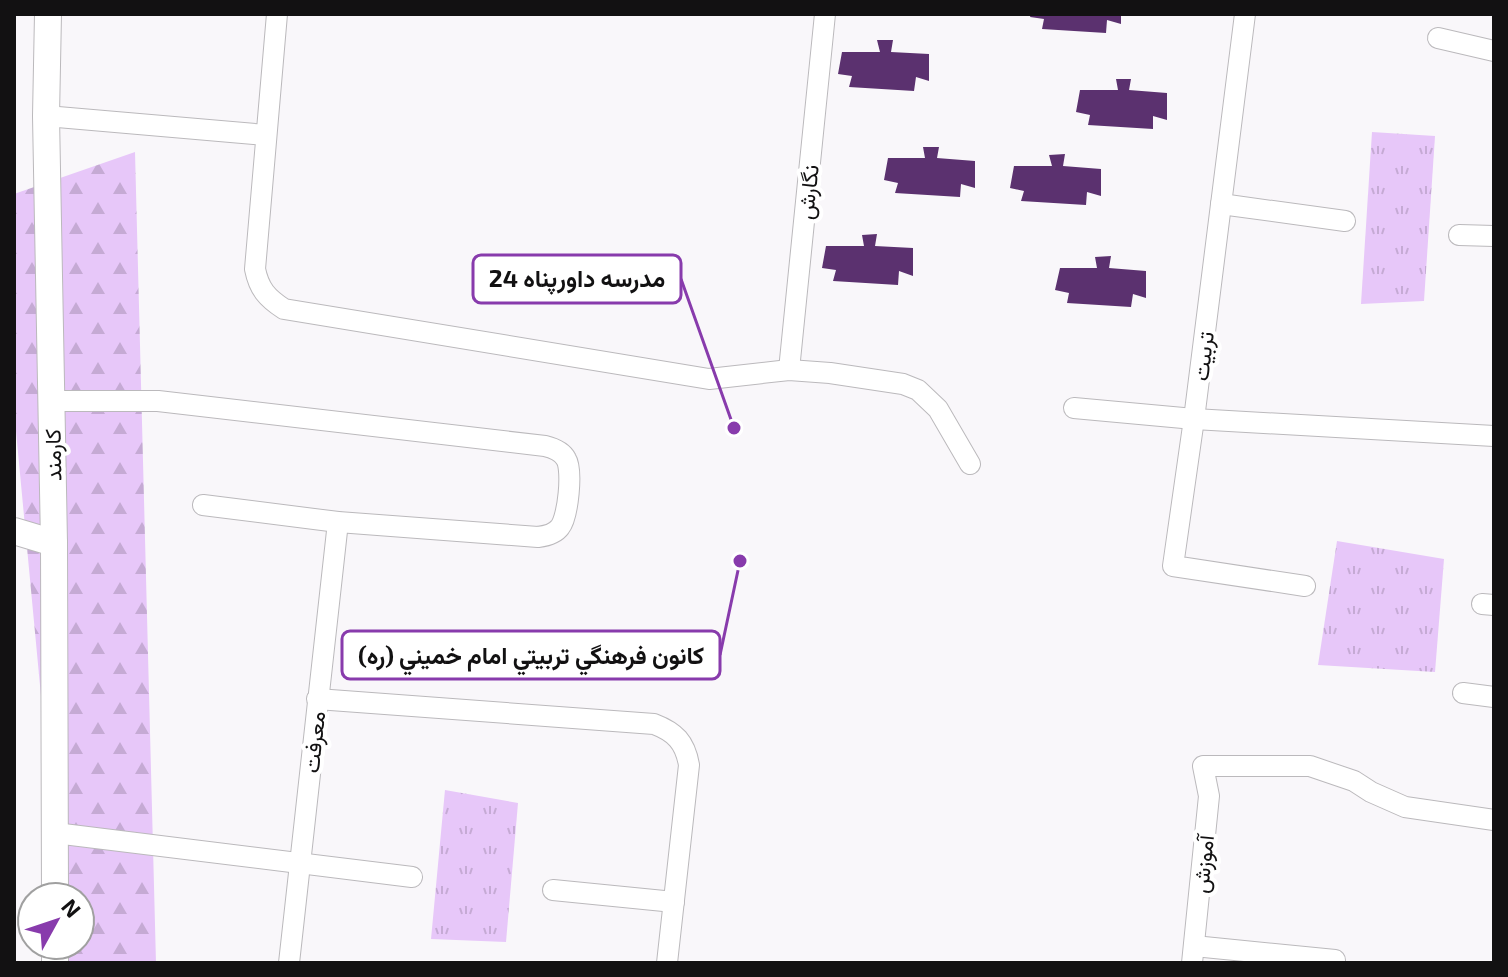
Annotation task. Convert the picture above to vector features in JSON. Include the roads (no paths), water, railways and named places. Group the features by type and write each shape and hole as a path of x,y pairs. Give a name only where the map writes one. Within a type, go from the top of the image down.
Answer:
{"street":[{"name":"کارمند","path":"48,14 46,116 54,543 55,881"},
{"path":"277,14 255,269 258,285 268,299 284,309 709,379 789,370 903,384 918,390 938,409 970,464"},
{"name":"نگارش","path":"789,370 825,14"},
{"name":"تربیت","path":"1245,14 1173,566 1305,586"},
{"path":"1438,38 1494,51"},
{"path":"46,116 266,135"},
{"path":"1221,204 1345,221"},
{"path":"1459,235 1494,236"},
{"path":"52,401 158,401 545,446 557,450 566,458 570,471 566,518 559,530 538,537 338,522 203,505"},
{"path":"1074,408 1194,419 1494,436"},
{"name":"معرفت","path":"289,963 338,522"},
{"path":"14,531 54,543"},
{"path":"1463,693 1494,697"},
{"path":"317,699 654,724 679,738 689,765 667,963"},
{"name":"آموزش","path":"1193,954 1209,796 1203,766 1310,766 1354,781 1405,807 1494,820"},
{"path":"55,833 412,877"},
{"path":"553,890 674,902"},
{"path":"1193,954 1335,960"}],"place":[{"name":"مدرسه داورپناه 24","path":"734,428"},
{"name":"كانون فرهنگي تربيتي امام خميني (ره)","path":"740,561"}]}
